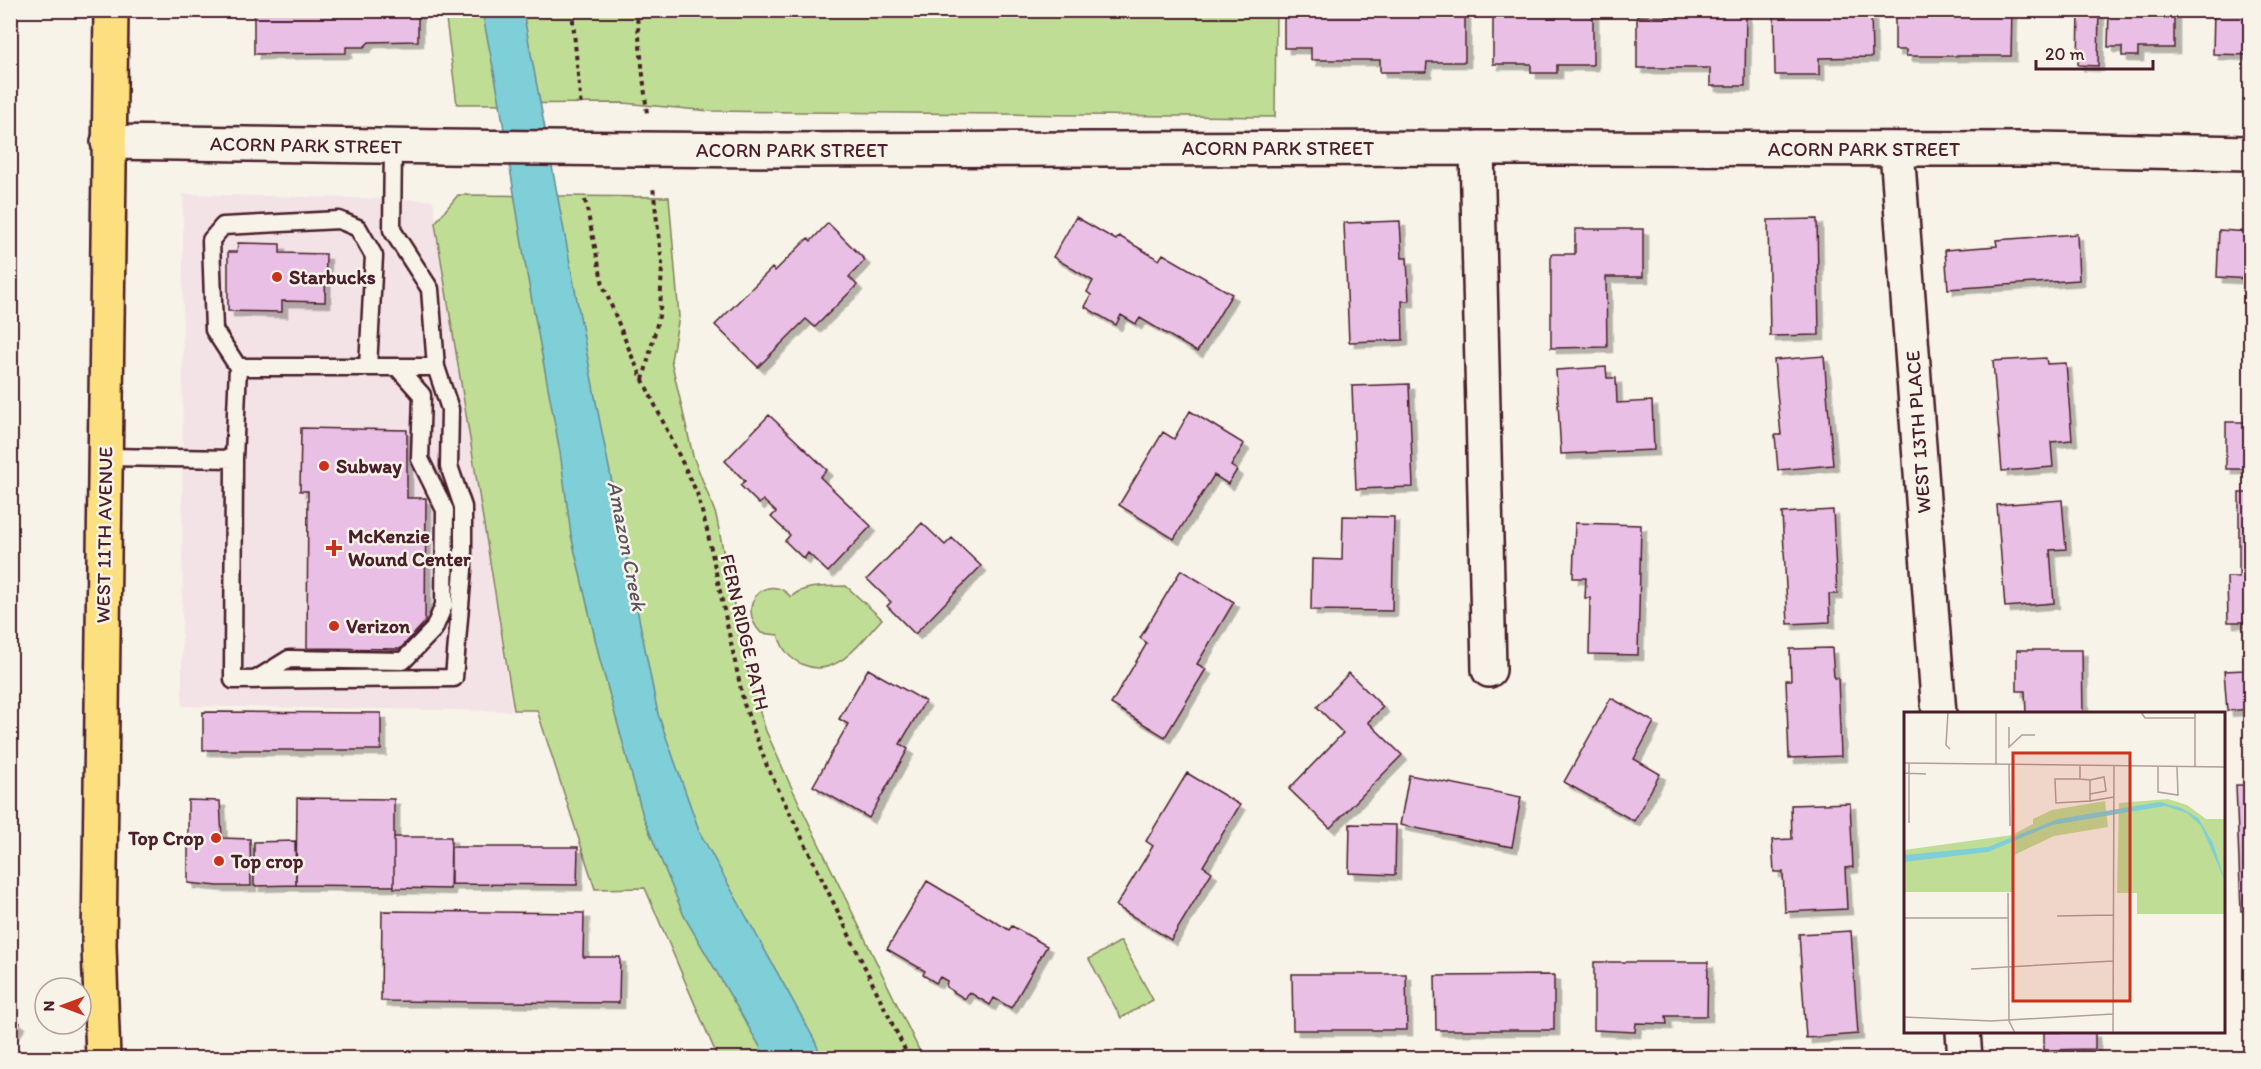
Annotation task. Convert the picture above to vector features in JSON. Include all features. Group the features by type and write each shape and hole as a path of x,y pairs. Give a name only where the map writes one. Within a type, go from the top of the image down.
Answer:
{"main road":[{"name":"WEST 11TH AVENUE","path":"103,1059 99,946 111,10"}],"street":[{"name":"ACORN PARK STREET","path":"108,142 643,149 2035,149 2250,153"},
{"path":"1476,148 1489,670"},
{"name":"WEST 13TH PLACE","path":"1897,150 1939,712"},
{"path":"1963,1033 1965,1059"}],"lane":[{"path":"368,367 374,256 358,228 339,220 223,226 211,240 214,330 238,367 234,459 233,680 454,678 463,570 463,507 449,466 450,409 436,367 430,290 392,230 393,146"},
{"path":"238,367 436,367"},
{"path":"254,680 289,659 403,661 434,629 444,605 445,510 420,459 422,395 397,367"},
{"path":"105,457 234,459"}],"path":[{"path":"572,10 581,108"},
{"path":"634,10 637,17 645,79 643,149 662,264 660,312 643,380"},
{"name":"FERN RIDGE PATH","path":"585,200 603,285 643,380 697,493 744,704 767,766 909,1059"}],"shaded area":[{"path":"183,194 433,200 512,711 182,706"}],"green space":[{"path":"445,11 1276,11 1275,117 710,111 623,103 457,104"},
{"path":"458,195 669,197 679,317 671,360 693,456 716,515 745,660 755,697 766,731 789,782 923,1058 718,1058 645,888 595,889 537,710 514,710 435,223"},
{"path":"846,586 882,619 848,655 828,667 816,668 794,660 787,653 778,635 761,633 754,622 751,611 753,602 757,594 764,589 782,590 791,597 810,588"},
{"path":"1121,941 1153,1000 1121,1018 1089,959"}],"water":[{"path":"482,11 523,11 596,402 658,714 700,833 814,1039 822,1058 765,1058 684,916 643,816 600,660 571,535 560,452"}],"building":[{"path":"254,10 418,10 418,41 369,42 364,47 346,47 346,53 254,54"},
{"path":"1284,10 1465,10 1465,62 1427,62 1426,72 1380,72 1380,60 1311,60 1311,48 1284,48"},
{"path":"1493,10 1593,11 1593,65 1557,65 1557,73 1531,73 1531,64 1493,64"},
{"path":"1709,10 1746,10 1745,86 1710,86 1710,68 1637,68 1637,16 1709,17"},
{"path":"1774,10 1871,10 1872,57 1819,58 1819,75 1775,75"},
{"path":"1895,10 2012,10 2011,56 1906,56 1906,50 1895,50"},
{"path":"2079,10 2099,10 2098,66 2078,65"},
{"path":"2109,10 2174,10 2174,48 2138,48 2138,56 2122,56 2122,47 2108,47"},
{"path":"2214,10 2250,10 2250,55 2213,54"},
{"path":"1076,217 1116,240 1119,236 1159,260 1163,254 1232,294 1197,352 1140,318 1136,324 1121,315 1116,325 1085,307 1091,295 1087,292 1093,281 1053,257"},
{"path":"1817,219 1819,335 1770,336 1768,220"},
{"path":"1400,221 1402,258 1407,258 1409,301 1402,301 1403,340 1349,342 1344,223"},
{"path":"828,223 865,260 849,277 857,285 815,327 806,319 758,367 715,325 772,268 775,271 808,238 811,241"},
{"path":"1575,229 1643,229 1643,277 1606,277 1607,347 1551,348 1551,254 1575,254"},
{"path":"2219,230 2250,232 2250,279 2217,277"},
{"path":"2077,234 2079,280 1948,289 1945,250 1997,246 1996,240"},
{"name":"Starbucks","path":"238,243 280,244 280,253 326,254 325,302 282,301 282,312 228,311 228,252 237,252"},
{"path":"1824,356 1833,465 1778,470 1775,435 1781,435 1774,360"},
{"path":"2046,358 2047,364 2066,363 2072,440 2051,442 2053,467 2002,471 1993,361"},
{"path":"1606,367 1607,378 1616,378 1617,403 1652,401 1654,450 1561,454 1556,370"},
{"path":"1409,384 1413,487 1356,489 1352,386"},
{"path":"1190,411 1244,444 1231,466 1237,470 1228,484 1214,475 1174,539 1119,505 1163,432 1174,439"},
{"path":"769,415 827,470 820,477 871,526 828,572 808,553 804,559 785,541 790,535 771,517 776,512 763,500 759,504 740,485 745,481 725,461"},
{"path":"2226,422 2250,422 2250,469 2226,469"},
{"path":"301,428 407,430 407,498 426,498 425,622 400,649 307,648 308,491 300,491"},
{"path":"2239,493 2250,493 2250,622 2228,622 2227,577 2239,577"},
{"path":"2062,500 2066,549 2050,550 2054,603 2005,607 1997,505"},
{"path":"1833,510 1837,594 1829,594 1830,622 1788,624 1782,513"},
{"path":"1343,516 1394,517 1392,611 1311,610 1312,559 1342,560"},
{"path":"922,523 945,545 952,538 981,566 915,634 887,606 891,602 867,579"},
{"path":"1575,523 1641,525 1638,655 1589,654 1590,598 1585,598 1586,578 1573,578"},
{"path":"1181,570 1234,602 1197,664 1206,669 1165,737 1111,704 1147,643 1140,638"},
{"path":"1832,648 1834,678 1838,678 1841,756 1789,758 1786,680 1791,680 1790,649"},
{"path":"2244,649 2250,649 2250,709 2227,711 2224,671 2245,670"},
{"path":"2017,650 2082,650 2083,712 2026,712 2025,691 2017,691"},
{"path":"868,669 925,701 900,744 908,749 869,818 813,786 848,724 839,719"},
{"path":"1349,673 1383,707 1368,722 1402,755 1330,828 1289,789 1343,733 1317,707"},
{"path":"1611,698 1654,722 1634,759 1660,774 1634,821 1564,782"},
{"path":"203,712 381,713 381,750 203,750"},
{"path":"1187,773 1240,805 1203,866 1212,872 1171,940 1116,906 1153,846 1146,841"},
{"path":"1409,775 1521,797 1512,847 1400,825"},
{"path":"2236,785 2250,785 2250,911 2241,911"},
{"path":"297,798 394,799 394,886 296,885"},
{"name":"Top crop","path":"188,800 220,801 222,838 250,839 251,886 188,883"},
{"path":"1850,803 1853,867 1845,868 1847,909 1785,912 1783,872 1774,872 1772,840 1792,839 1791,805"},
{"path":"1350,824 1396,825 1395,875 1349,873"},
{"path":"394,837 451,837 450,889 394,888"},
{"path":"295,841 296,885 254,886 254,842"},
{"path":"451,847 578,847 577,885 451,884"},
{"path":"927,881 1009,930 1012,926 1047,946 1011,1008 994,998 990,1005 969,992 965,999 946,987 947,981 940,977 936,983 923,975 925,971 887,949"},
{"path":"382,911 584,913 583,957 620,957 619,1003 381,1001"},
{"path":"1851,931 1858,1034 1806,1038 1799,934"},
{"path":"1594,962 1708,962 1707,1016 1666,1016 1667,1024 1636,1023 1635,1032 1594,1030"},
{"path":"1292,974 1406,974 1407,1030 1293,1030"},
{"path":"1554,975 1554,1030 1436,1030 1435,976"},
{"path":"10,1016 20,1023 10,1037"},
{"path":"2044,1033 2095,1033 2095,1049 2044,1050"}],"place":[{"name":"Starbucks","path":"277,277"},
{"name":"Subway","path":"324,466"},
{"name":"McKenzie Wound Center","path":"334,548"},
{"name":"Verizon","path":"334,626"},
{"name":"Top Crop","path":"216,838"},
{"name":"Top crop","path":"219,861"}],"water label":[{"name":"Amazon Creek","path":"627,546"}]}
